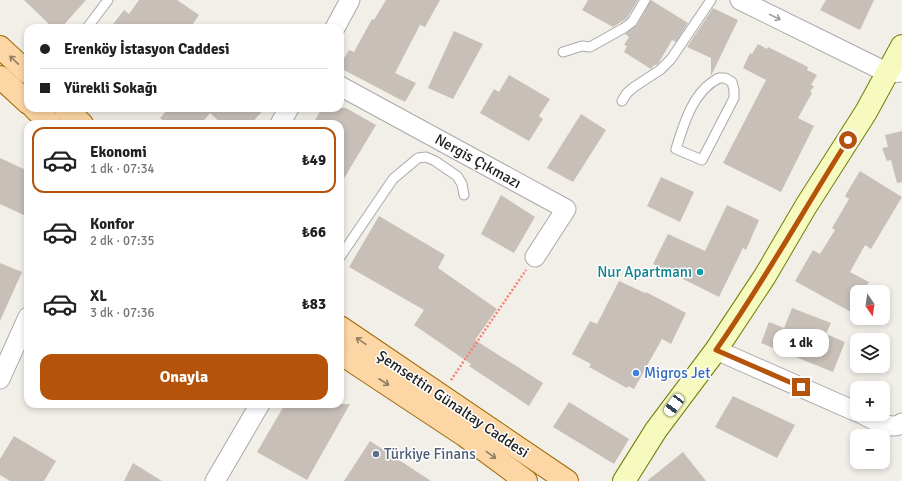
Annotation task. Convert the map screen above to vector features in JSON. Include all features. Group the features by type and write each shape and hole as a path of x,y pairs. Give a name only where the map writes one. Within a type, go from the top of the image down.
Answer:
{"main road":[{"path":"0,46 24,69"},
{"path":"0,77 24,98"},
{"path":"38,112 47,120"},
{"path":"69,112 78,120"},
{"name":"Şemsettin Günaltay Caddesi","path":"344,330 567,481"},
{"name":"Şemsettin Günaltay Caddesi","path":"344,355 459,431 526,481"}],"street":[{"path":"337,24 350,0"},
{"path":"740,0 895,72"},
{"path":"624,481 663,420 716,350 765,276 806,206 866,112 895,72 902,46"},
{"name":"Nergis Çıkmazı","path":"344,88 566,209 535,257"},
{"path":"0,379 24,326"},
{"path":"716,350 850,409"},
{"path":"215,481 258,408"},
{"path":"878,421 889,426 898,426 902,423"}],"lane":[{"path":"90,24 108,0"},
{"path":"563,52 582,46 590,47 624,28 632,22 645,0"},
{"path":"622,101 627,93 634,87 660,70 671,59 711,0"},
{"path":"719,78 725,78 732,82 734,98 702,160 676,149 695,100 703,88 710,82 719,78"},
{"path":"344,251 393,179 418,158 426,157 435,161 457,176 462,184 464,195"}],"path":[{"path":"441,395 535,257"}],"building":[{"path":"24,0 86,0 65,24 49,24"},
{"path":"139,0 177,0 199,15 193,24 113,24 124,10 129,14"},
{"path":"386,0 440,0 425,27 420,25 395,73 416,83 405,102 344,70 344,58 349,50 354,52 372,19 374,20"},
{"path":"588,0 638,0 627,18 613,27 582,10"},
{"path":"651,0 688,23 676,42 672,40 658,64 654,65 651,69 624,52 627,46 624,45 629,37 625,34 637,25"},
{"path":"826,0 874,0 860,30 820,10"},
{"path":"713,8 738,20 711,76 711,58 687,47"},
{"path":"454,31 483,44 453,99 428,88"},
{"path":"758,44 767,49 768,47 808,67 807,70 817,75 811,85 814,86 810,92 812,93 798,118 814,126 781,192 723,163 766,80 743,68 750,53 752,54"},
{"path":"509,75 550,99 539,116 543,119 529,141 480,113 494,89 499,92"},
{"path":"344,108 346,108 376,125 344,178 344,120 315,120 320,112 344,112"},
{"path":"165,112 262,112 254,120 218,120 210,113 204,120 162,120 160,118"},
{"path":"581,114 606,130 573,182 547,168"},
{"path":"902,131 902,182 897,183 891,160 887,161 882,148 888,147 885,135"},
{"path":"0,158 24,169 24,215 0,204"},
{"path":"860,171 902,197 871,249 865,245 850,272 869,282 867,285 850,285 850,311 795,281 813,250 820,254 835,230 832,228 849,199 845,196"},
{"path":"661,177 694,192 680,222 647,206"},
{"path":"501,195 535,217 514,253 481,234"},
{"path":"727,205 759,220 746,250 743,248 719,297 653,264 668,234 705,251"},
{"path":"379,216 445,255 438,268 497,309 475,340 543,383 529,406 469,366 471,364 414,325 424,310 349,267"},
{"path":"0,263 22,272 0,321"},
{"path":"619,281 645,293 646,292 686,313 671,344 662,339 634,389 628,386 627,388 589,367 591,364 572,354 590,321 597,324"},
{"path":"792,308 831,323 826,334 845,342 833,372 761,343 769,322 784,328"},
{"path":"733,396 795,425 777,458 715,427"},
{"path":"569,402 629,439 614,464 553,427"},
{"path":"344,404 350,404 307,480 257,452 283,408 344,408"},
{"path":"14,436 56,461 44,481 10,481 0,475 0,459"},
{"path":"370,441 431,481 344,481"},
{"path":"683,452 706,481 647,481"},
{"path":"133,463 162,481 124,481"}],"place":[{"name":"Nur Apartmanı","path":"700,272"},
{"name":"Migros Jet","path":"636,373"},
{"name":"Türkiye Finans","path":"376,454"}],"route":[{"path":"801,387 716,350 765,276 806,206 848,140"}]}
